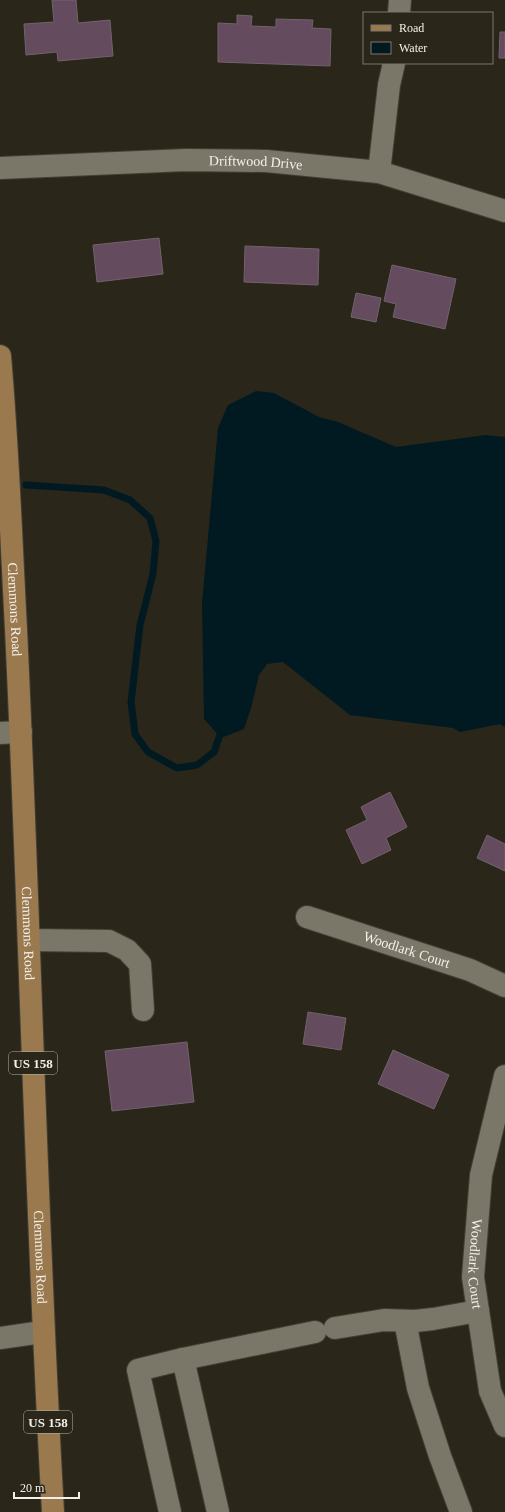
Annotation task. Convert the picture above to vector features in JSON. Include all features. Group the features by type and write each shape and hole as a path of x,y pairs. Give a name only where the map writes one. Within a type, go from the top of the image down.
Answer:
{"main road":[{"name":"Clemmons Road","path":"0,356 11,733 29,940 42,1332 53,1512"}],"street":[{"path":"399,12 400,0"},
{"path":"379,172 389,85 394,64"},
{"name":"Driftwood Drive","path":"0,168 186,160 266,160 379,172 505,211"},
{"name":"Woodlark Court","path":"307,917 470,970 505,986"},
{"path":"29,940 109,941 127,950 140,964 143,1010"},
{"name":"Woodlark Court","path":"505,1076 481,1175 473,1277 490,1391 505,1426"},
{"path":"170,1512 138,1370 183,1359 325,1330 384,1320 405,1321 433,1319 478,1311"},
{"path":"405,1321 418,1388 440,1456 462,1512"},
{"path":"0,1338 42,1332"},
{"path":"183,1359 218,1512"}],"water":[{"path":"256,391 274,393 319,417 338,422 396,447 486,435 505,437 505,727 500,724 460,732 453,728 350,715 283,662 267,664 259,675 244,729 221,738 204,719 202,603 218,428 228,405"}],"building":[{"path":"52,0 76,0 78,23 110,20 113,56 58,61 57,52 26,55 24,24 54,22"},
{"path":"237,15 252,16 251,26 276,27 276,19 313,20 312,28 331,29 330,66 218,62 218,23 237,24"},
{"path":"500,32 505,32 505,58 499,58"},
{"path":"159,238 163,274 97,282 93,245"},
{"path":"245,246 319,249 318,285 244,282"},
{"path":"392,265 456,279 445,329 393,317 396,304 384,301"},
{"path":"356,293 381,298 376,322 351,317"},
{"path":"390,792 407,827 386,838 391,850 362,864 346,830 367,820 361,807"},
{"path":"487,835 505,844 505,871 477,858"},
{"path":"308,1012 346,1018 341,1050 303,1044"},
{"path":"187,1042 194,1102 112,1111 105,1051"},
{"path":"393,1050 449,1075 434,1109 378,1084"}],"waterway":[{"path":"26,485 104,490 130,500 150,518 156,541 153,574 140,625 131,702 135,734 148,752 177,768 197,765 214,752 222,729"}]}
